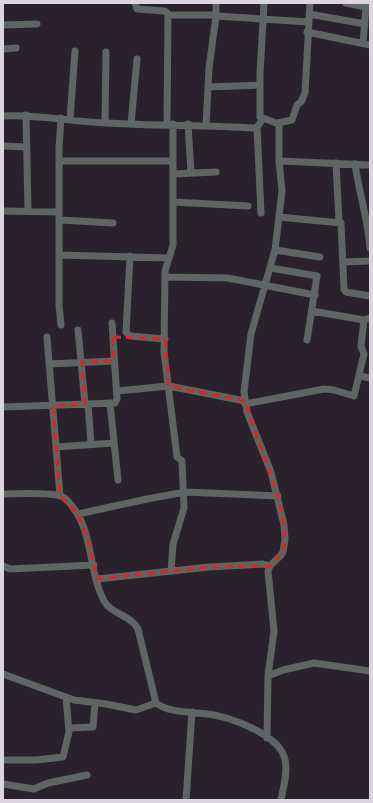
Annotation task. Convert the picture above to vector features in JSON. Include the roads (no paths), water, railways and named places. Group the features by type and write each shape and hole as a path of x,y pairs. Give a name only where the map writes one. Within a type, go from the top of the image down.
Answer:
{"street":[{"path":"135,3 137,10 151,7 166,12 168,15 216,15 263,19 308,18 364,24"},
{"path":"206,126 216,3"},
{"path":"264,3 260,116 263,119 278,123 292,120 297,106 304,97 310,3"},
{"path":"307,32 366,44 364,24 368,7 346,3"},
{"path":"168,15 170,124 173,161 173,245 165,268 164,352 177,457 182,461 185,492 183,514 172,549 171,571"},
{"path":"3,25 37,24"},
{"path":"3,49 16,48"},
{"path":"70,119 75,51"},
{"path":"105,123 106,52"},
{"path":"131,124 137,59"},
{"path":"208,87 260,85"},
{"path":"3,116 26,115 105,123 257,127"},
{"path":"26,115 28,211"},
{"path":"61,118 59,160 59,306 61,325"},
{"path":"261,213 257,127 263,119"},
{"path":"267,738 268,676 274,631 270,592 270,566 281,556 284,547 284,525 278,496 245,403 245,385 251,334 275,250 282,182 279,161 278,123"},
{"path":"188,124 191,173"},
{"path":"3,146 27,147"},
{"path":"59,160 173,161"},
{"path":"279,161 370,165"},
{"path":"336,163 339,221 342,225 344,291 370,296"},
{"path":"355,164 358,190 368,218 370,248"},
{"path":"173,174 216,172"},
{"path":"173,202 248,206"},
{"path":"3,211 59,212"},
{"path":"279,217 339,221"},
{"path":"60,220 113,223"},
{"path":"275,250 320,256"},
{"path":"60,255 169,258"},
{"path":"130,256 125,325 126,332 130,336"},
{"path":"343,262 370,261"},
{"path":"271,268 316,275 315,295 307,340"},
{"path":"165,277 211,276 266,284 315,295"},
{"path":"117,391 169,386 245,403 324,389 334,390 354,396 360,376 364,354 361,346 367,319 312,311"},
{"path":"3,407 110,403 116,401 117,391 112,323"},
{"path":"78,330 87,404 90,444"},
{"path":"112,337 130,336 164,339"},
{"path":"47,337 60,496"},
{"path":"49,364 114,360"},
{"path":"360,376 370,378"},
{"path":"110,403 118,480"},
{"path":"56,447 114,443"},
{"path":"78,514 185,492 278,496"},
{"path":"3,494 60,496 67,500 78,514 87,533 100,591 107,606 128,618 138,629 156,703"},
{"path":"97,579 218,566 263,564 270,566"},
{"path":"3,566 10,569 94,565"},
{"path":"268,676 283,670 314,663 370,671"},
{"path":"3,675 66,698 136,710 156,703 168,708 210,714 238,721 267,738 281,750 285,759 281,800"},
{"path":"3,760 36,760 63,757 69,728 66,698"},
{"path":"69,728 93,727 95,703"},
{"path":"186,800 192,712"},
{"path":"3,784 34,789 48,783 87,775"}]}
